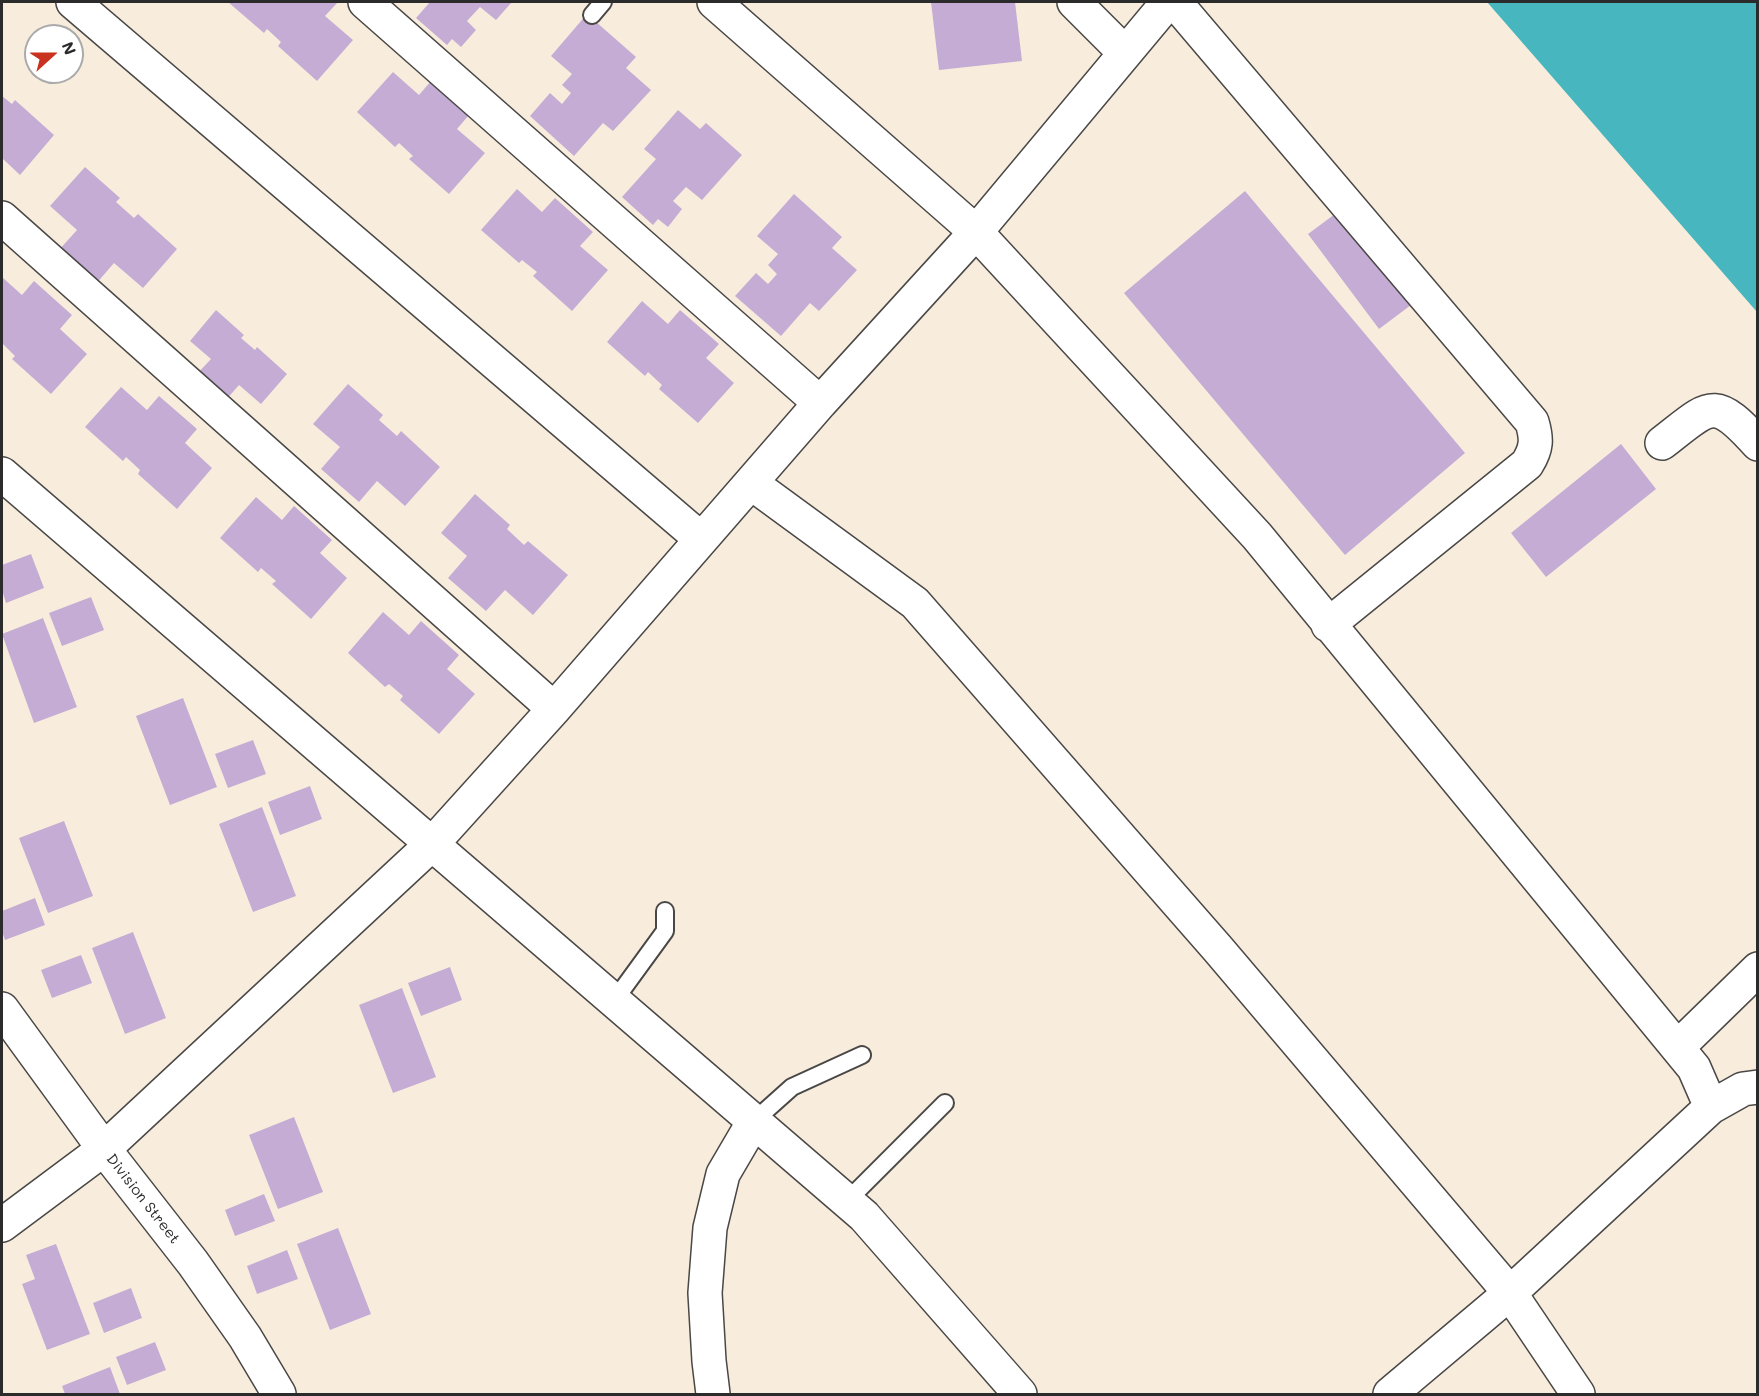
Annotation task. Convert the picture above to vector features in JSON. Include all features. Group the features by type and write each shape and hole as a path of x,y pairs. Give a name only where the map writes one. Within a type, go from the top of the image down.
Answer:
{"street":[{"path":"74,2 701,539"},
{"path":"365,2 820,403"},
{"path":"714,2 976,232 1257,536 1328,625 1679,1046 1694,1068 1712,1107"},
{"path":"1074,2 1125,53"},
{"path":"2,1225 104,1149 432,844 554,709 820,403 976,232 1168,2"},
{"path":"1175,2 1532,422 1537,439 1535,452 1527,464 1328,625"},
{"path":"2,218 554,709"},
{"path":"1662,443 1701,414 1714,410 1724,412 1735,419 1758,444"},
{"path":"2,474 864,1216 1020,1395"},
{"path":"751,483 915,603 1218,950 1510,1293 1578,1395"},
{"path":"1679,1046 1758,969"},
{"name":"Division Street","path":"2,1009 104,1149 193,1263 245,1337 279,1395"},
{"path":"1390,1395 1510,1293 1712,1107 1743,1089 1758,1086"},
{"path":"713,1395 705,1293 710,1228 723,1174 754,1121"}],"lane":[{"path":"592,15 603,2"},
{"path":"614,1001 665,931 665,911"},
{"path":"754,1121 792,1087 862,1055"},
{"path":"847,1201 945,1103"}],"water":[{"path":"1487,2 1757,2 1757,312"}],"building":[{"path":"228,2 338,2 325,16 353,40 317,81 278,46 281,42 267,29 264,33"},
{"path":"430,2 512,2 496,20 480,7 467,21 476,30 461,47 452,39 447,45 416,18"},
{"path":"931,2 1015,2 1022,61 939,70"},
{"path":"587,14 636,57 626,68 651,90 613,131 603,123 574,156 530,116 550,93 562,104 571,93 562,85 572,74 551,56"},
{"path":"393,72 419,95 431,81 469,115 457,129 485,153 449,194 409,159 413,156 399,143 395,147 357,112"},
{"path":"2,96 12,104 15,100 54,135 20,175 2,158"},
{"path":"678,110 700,129 706,123 742,155 702,200 686,187 673,201 682,209 668,227 658,219 653,225 622,197 656,159 644,149"},
{"path":"85,167 120,198 116,202 134,218 138,214 177,249 143,288 114,263 95,285 58,251 77,230 50,206"},
{"path":"517,189 542,212 555,198 593,232 580,246 608,270 572,311 533,276 537,272 522,260 519,263 481,230"},
{"path":"1245,191 1465,453 1345,555 1124,293"},
{"path":"794,194 842,237 832,248 857,270 819,311 810,303 781,336 735,296 756,273 768,284 777,274 768,265 778,254 757,236"},
{"path":"1339,211 1411,305 1379,329 1308,234"},
{"path":"2,277 22,295 34,281 72,315 60,329 87,354 51,394 12,359 15,356 2,343"},
{"path":"642,301 668,324 680,310 719,344 706,358 734,383 698,423 659,389 662,385 648,372 645,376 607,342"},
{"path":"216,310 244,335 241,338 255,350 257,347 287,374 261,404 239,385 225,401 196,375 211,359 190,341"},
{"path":"348,384 383,415 379,420 397,436 401,431 440,467 405,506 377,481 359,502 321,469 340,447 313,424"},
{"path":"121,387 147,410 159,396 197,429 185,443 212,468 177,509 138,474 140,470 126,457 123,461 85,427"},
{"path":"1621,444 1656,489 1546,577 1511,533"},
{"path":"475,494 510,525 507,529 524,545 528,541 568,575 533,615 505,590 486,611 448,578 467,556 441,533"},
{"path":"256,497 282,520 294,506 332,540 320,553 347,578 311,619 272,584 276,581 261,568 258,572 220,538"},
{"path":"31,554 44,588 6,603 2,590 2,565"},
{"path":"91,597 104,630 62,646 49,613"},
{"path":"383,612 409,635 421,621 459,655 447,669 475,694 439,734 400,700 403,696 389,684 385,687 348,653"},
{"path":"43,618 77,707 34,723 2,634"},
{"path":"183,698 217,787 170,805 136,716"},
{"path":"253,740 266,774 228,788 215,754"},
{"path":"310,786 322,819 280,835 268,802"},
{"path":"262,807 296,896 253,912 219,824"},
{"path":"64,821 93,896 48,913 19,838"},
{"path":"35,898 45,925 5,940 2,931 2,911"},
{"path":"133,932 166,1018 125,1034 92,948"},
{"path":"81,955 92,983 52,998 41,970"},
{"path":"450,967 462,1000 421,1016 408,983"},
{"path":"402,988 436,1077 393,1093 359,1005"},
{"path":"294,1117 323,1192 278,1209 249,1135"},
{"path":"264,1194 275,1221 235,1236 225,1210"},
{"path":"338,1228 371,1314 330,1330 297,1244"},
{"path":"56,1244 90,1334 47,1350 22,1284 35,1279 26,1255"},
{"path":"287,1250 298,1279 257,1294 247,1266"},
{"path":"131,1288 142,1318 104,1333 93,1303"},
{"path":"155,1342 166,1370 127,1385 116,1357"},
{"path":"110,1367 120,1394 65,1394 62,1386"}]}
